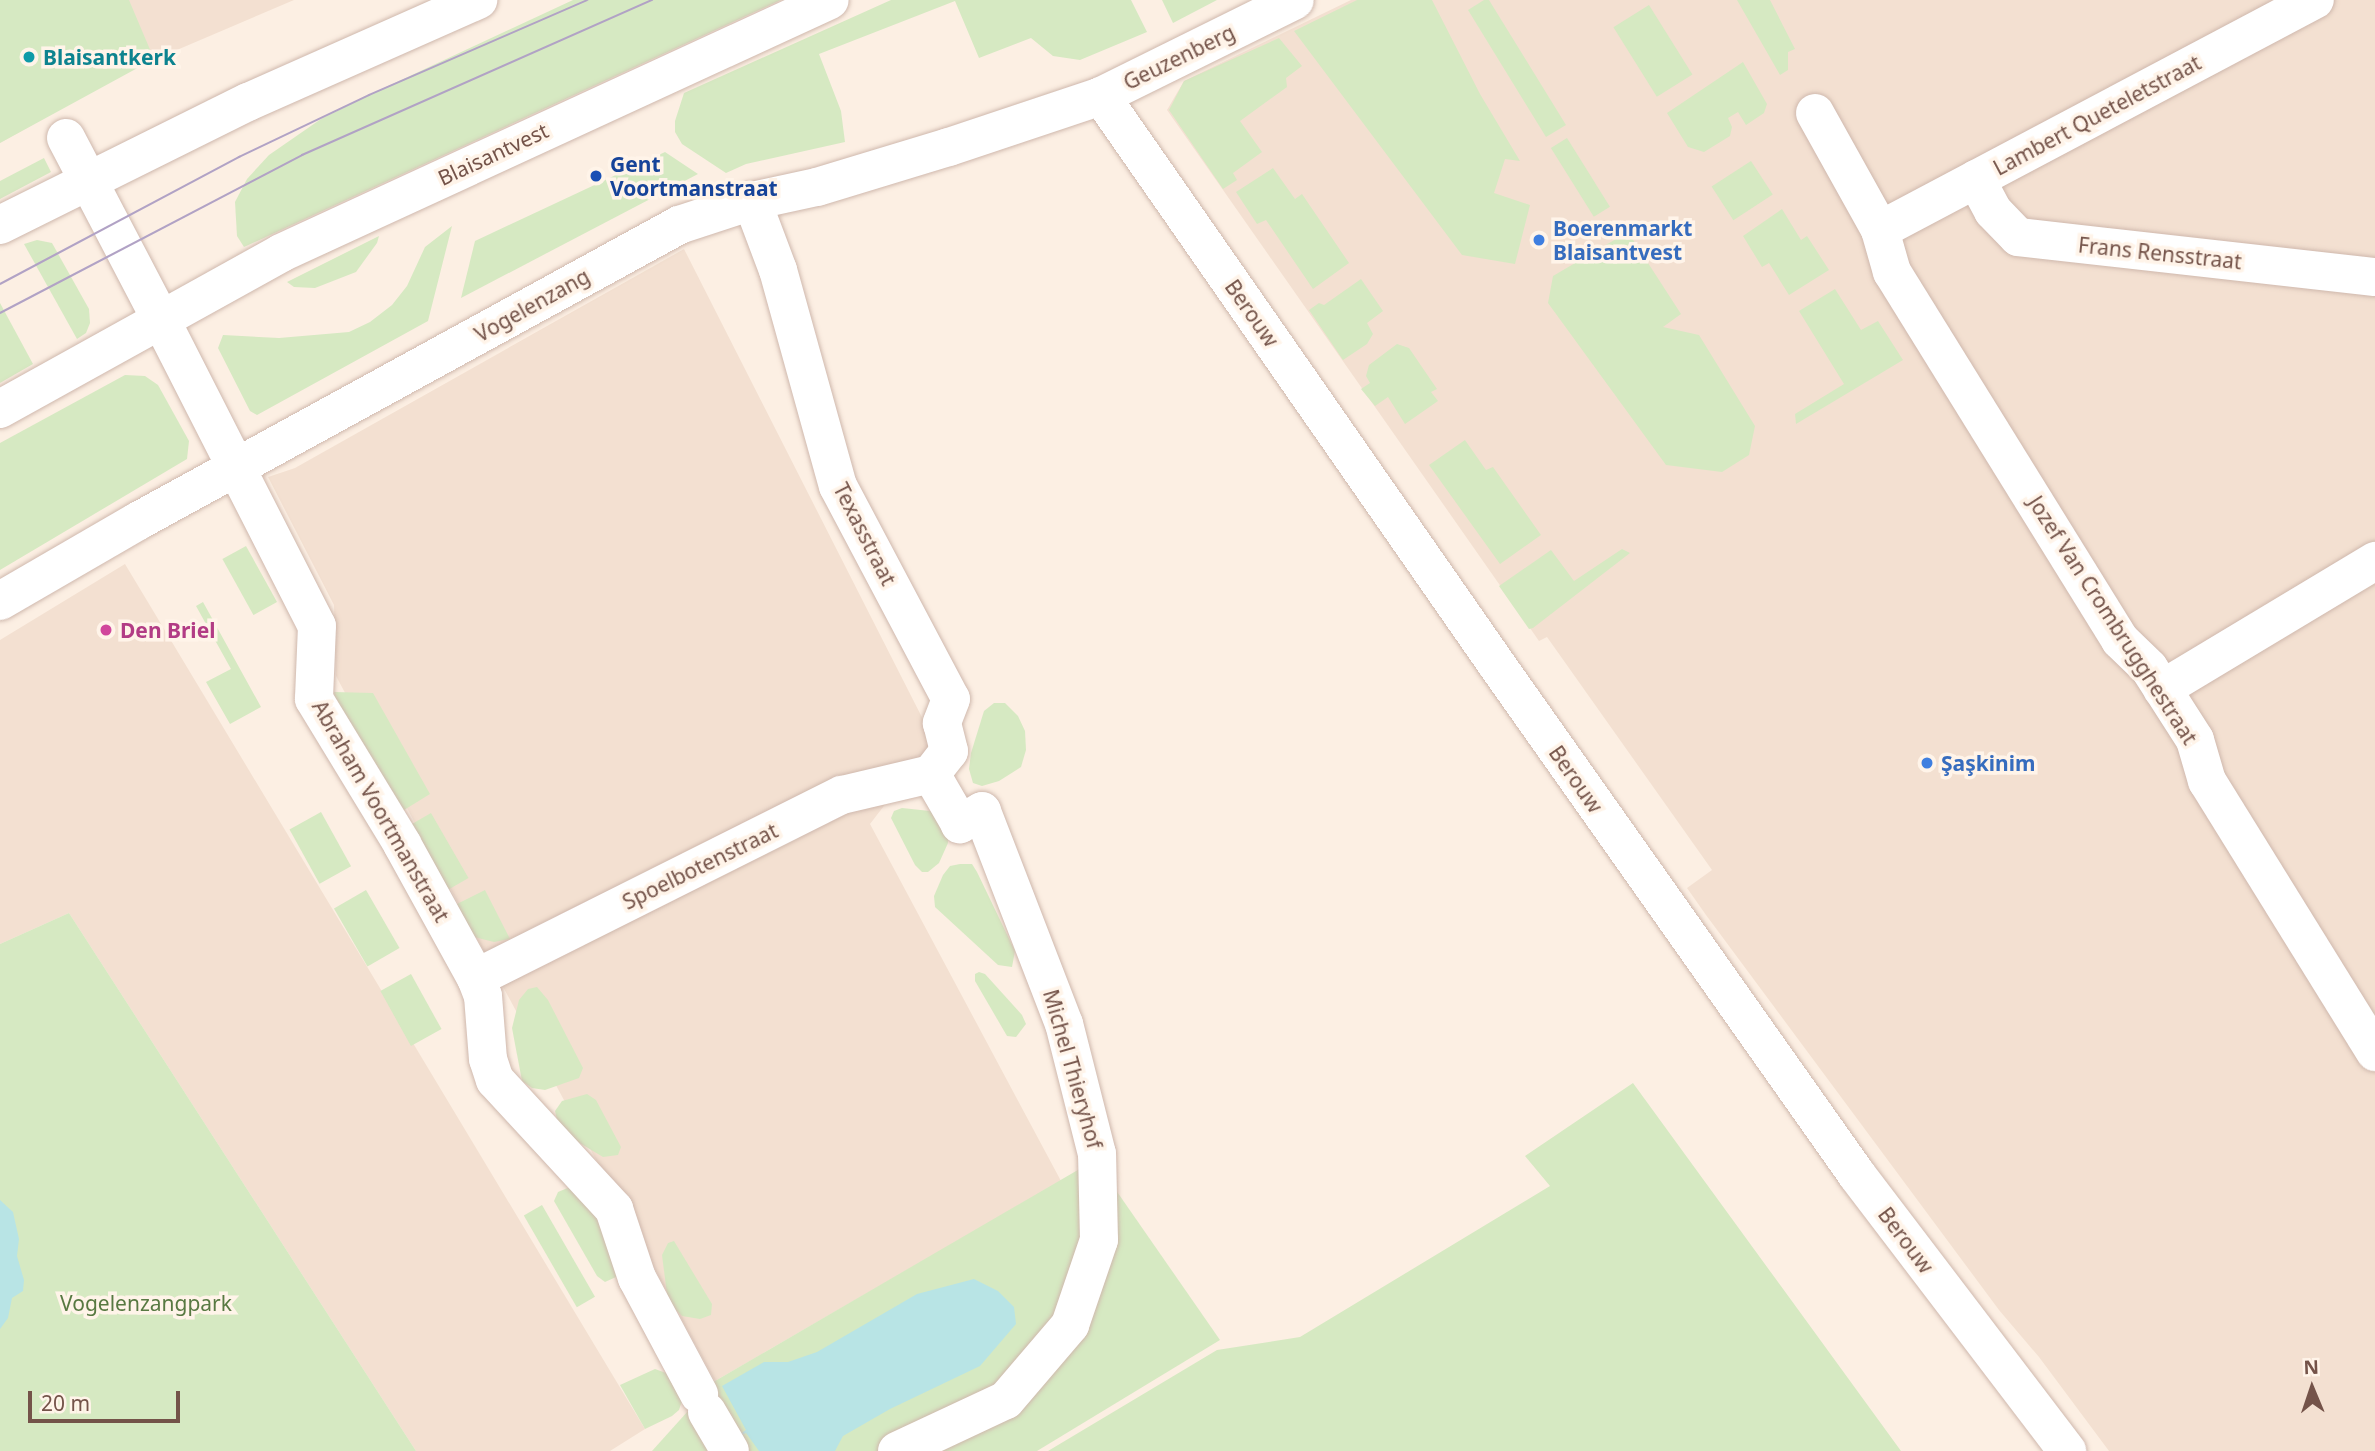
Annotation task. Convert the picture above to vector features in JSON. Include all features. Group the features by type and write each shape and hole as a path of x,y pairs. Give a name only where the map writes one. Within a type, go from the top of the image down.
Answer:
{"street":[{"path":"0,225 87,179 337,61 478,0"},
{"name":"Blaisantvest","path":"0,409 162,322 281,253 830,0"},
{"name":"Geuzenberg","path":"1101,96 1295,0"},
{"name":"Lambert Queteletstraat","path":"1880,230 2315,0"},
{"name":"Vogelenzang","path":"0,601 237,467 679,225 752,201 817,187 949,147 1101,96"},
{"name":"Berouw","path":"1101,96 1834,1142 2067,1451"},
{"name":"Jozef Van Crombrugghestraat","path":"1815,113 1880,230 1892,272 2120,640 2149,668 2195,740 2207,780 2375,1052"},
{"path":"65,138 162,322"},
{"name":"Frans Rensstraat","path":"1976,179 1993,211 2018,237 2375,277"},
{"name":"Texasstraat","path":"752,201 778,270 838,485 951,699 943,723 949,751 932,774"},
{"name":"Abraham Voortmanstraat","path":"162,322 317,626 314,699 402,844 476,978 483,996 488,1059 495,1080 614,1209 637,1278 730,1451"},
{"path":"2162,689 2375,561"},
{"name":"Spoelbotenstraat","path":"476,978 842,795 932,774"},
{"name":"Michel Thieryhof","path":"897,1451 1006,1400 1070,1325 1099,1240 1097,1154 1064,1024 982,811 960,824 932,774"}],"shaded area":[{"path":"0,0 294,0 130,70 0,143"},
{"path":"1351,0 2375,0 2375,1451 2109,1451 2039,1357 1999,1310 1706,915 1687,888 1712,870 1547,637 1539,641 1167,110 1184,81"},
{"path":"684,249 934,741 870,824 1061,1181 715,1381 336,676 334,605 268,477 295,468"},
{"path":"125,564 645,1429 610,1451 416,1451 69,913 0,944 0,640"}],"green space":[{"path":"0,0 129,0 154,59 0,143"},
{"path":"573,0 781,0 244,247 237,236 235,202 247,179 269,155 321,119"},
{"path":"891,0 1131,0 1147,32 1080,60 1053,56 1031,38 979,58 955,1 819,54 841,111 845,142 746,164 726,173 682,144 675,132 675,121 684,93"},
{"path":"1162,0 1217,0 1173,23"},
{"path":"1357,0 1432,0 1480,94 1520,161 1505,159 1494,193 1530,205 1515,264 1462,255 1294,31"},
{"path":"1484,0 1489,0 1566,125 1546,137 1468,10"},
{"path":"1737,0 1770,0 1795,49 1788,52 1788,70 1780,75"},
{"path":"1649,5 1692,75 1657,97 1613,27"},
{"path":"1279,38 1302,66 1286,78 1287,87 1240,121 1262,152 1233,173 1237,180 1223,189 1169,110 1184,81"},
{"path":"1743,62 1767,104 1764,113 1746,125 1738,112 1728,118 1732,127 1730,136 1704,152 1688,147 1667,113"},
{"path":"1567,138 1610,207 1594,217 1551,148"},
{"path":"665,152 698,174 461,298 475,241"},
{"path":"44,158 51,172 0,199 0,181"},
{"path":"1751,161 1773,195 1733,220 1712,187"},
{"path":"1273,168 1295,199 1302,194 1349,263 1313,289 1266,220 1257,224 1236,192"},
{"path":"1782,209 1801,240 1807,236 1829,270 1789,295 1769,263 1762,267 1743,236"},
{"path":"452,226 428,321 257,415 250,411 218,348 223,335 279,338 349,332 370,322 392,305 407,286 425,247"},
{"path":"1628,232 1681,314 1663,327 1699,335 1755,426 1749,455 1722,472 1666,465 1548,303 1553,276"},
{"path":"379,236 356,272 315,288 294,287 287,282"},
{"path":"37,240 52,243 89,309 90,323 86,333 77,339 24,244"},
{"path":"1361,279 1383,311 1367,323 1373,334 1367,344 1343,360 1309,310 1319,303 1324,305"},
{"path":"1835,289 1861,330 1878,321 1903,360 1796,424 1795,414 1844,384 1799,311"},
{"path":"0,303 33,364 0,383"},
{"path":"1397,344 1409,348 1437,389 1431,392 1438,401 1405,424 1388,397 1375,406 1361,389 1370,383 1366,376 1369,365"},
{"path":"125,375 145,376 158,385 189,441 187,459 0,570 0,443"},
{"path":"1465,440 1486,470 1493,467 1541,535 1500,564 1429,465"},
{"path":"246,546 277,602 253,615 222,559"},
{"path":"1622,549 1630,553 1533,628 1529,629 1499,586 1551,550 1574,581"},
{"path":"203,602 261,707 230,724 206,682 231,669 196,606"},
{"path":"334,692 373,693 430,794 396,815 336,712"},
{"path":"994,703 1005,703 1018,716 1025,731 1026,750 1021,767 999,781 982,786 973,783 969,769 971,753 984,711"},
{"path":"902,808 930,811 943,816 948,827 948,843 939,863 928,872 922,872 915,865 891,818 894,811"},
{"path":"321,812 351,866 320,884 290,829"},
{"path":"431,813 469,878 441,894 403,829"},
{"path":"972,864 977,872 1015,951 1012,967 998,965 935,907 934,896 943,875 950,866"},
{"path":"366,890 400,948 367,967 334,908"},
{"path":"485,890 510,939 494,942 474,937 449,908"},
{"name":"Vogelenzangpark","path":"69,913 416,1451 0,1451 0,944"},
{"path":"411,974 442,1029 411,1046 380,991"},
{"path":"975,974 985,974 1022,1015 1026,1024 1016,1037 1007,1036 975,981"},
{"path":"537,987 548,1000 583,1068 579,1078 545,1090 532,1088 522,1081 512,1028 519,1000 528,989"},
{"path":"1633,1083 1901,1451 1048,1451 1217,1350 1300,1337 1550,1186 1525,1156"},
{"path":"587,1094 596,1100 621,1147 618,1155 603,1157 573,1139 557,1120 555,1111 562,1101"},
{"path":"1095,1160 1220,1340 1037,1451 652,1451 715,1381"},
{"path":"570,1187 595,1210 615,1260 616,1277 605,1282 597,1276 554,1201 558,1192"},
{"path":"542,1205 595,1297 577,1307 524,1216"},
{"path":"674,1241 712,1304 711,1315 700,1319 682,1316 668,1302 662,1255 668,1243"},
{"path":"655,1369 666,1373 682,1401 679,1410 672,1416 645,1429 620,1385"}],"water":[{"path":"0,1200 13,1212 19,1239 17,1256 24,1280 23,1291 12,1298 8,1318 0,1329"},
{"path":"974,1279 998,1291 1014,1307 1016,1324 980,1366 890,1409 843,1436 835,1451 759,1451 746,1433 713,1451 746,1430 722,1386 764,1362 788,1362 817,1352 917,1294"}],"tram line":[{"path":"0,284 239,157 369,95 587,0"},
{"path":"0,313 302,155 652,0"}],"place":[{"name":"Blaisantkerk","path":"29,57"},
{"name":"Gent Voortmanstraat","path":"596,176"},
{"name":"Boerenmarkt Blaisantvest","path":"1539,240"},
{"name":"Den Briel","path":"106,630"},
{"name":"Şaşkinim","path":"1927,763"}]}
